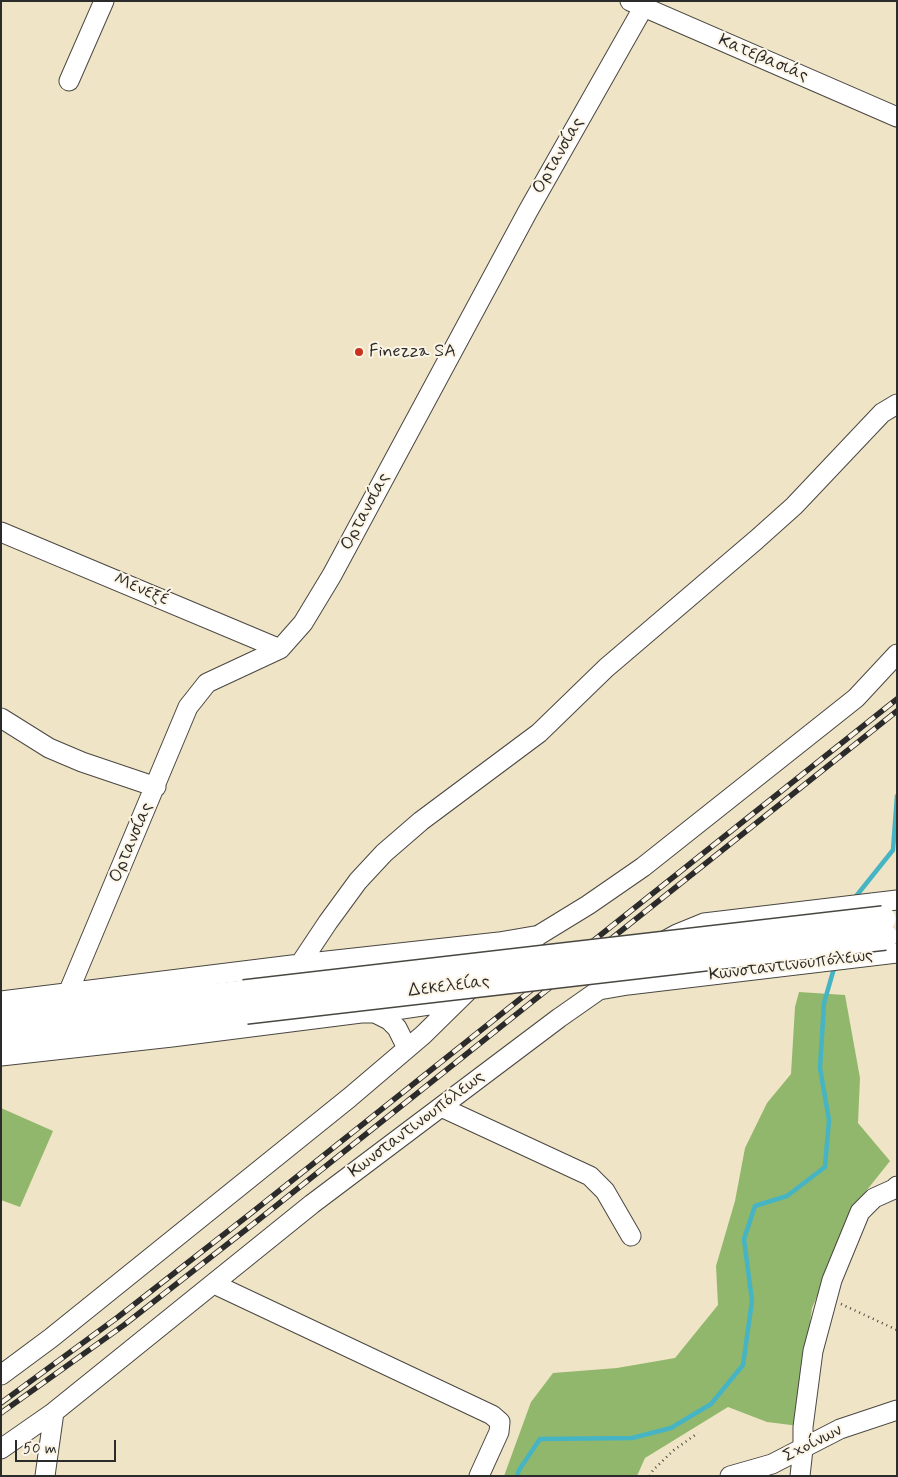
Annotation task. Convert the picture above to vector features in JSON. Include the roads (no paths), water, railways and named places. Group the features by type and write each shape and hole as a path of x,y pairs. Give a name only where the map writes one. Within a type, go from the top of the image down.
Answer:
{"main road":[{"name":"Δεκελείας","path":"1,1039 245,1002 891,923"},
{"name":"Δεκελείας","path":"1,1020 245,1002"}],"street":[{"path":"69,81 104,1"},
{"name":"Κατεβασιάς","path":"640,3 897,117"},
{"name":"Ορτανσίας","path":"68,993 188,707 207,683 280,649 303,623 332,575 640,3"},
{"path":"300,964 353,888 384,853 421,821 539,734 606,668 794,506 882,413 897,404"},
{"name":"Μενεξέ","path":"1,532 280,649"},
{"path":"1,1375 50,1338 349,1098 422,1035 485,974 539,935 588,905 650,861 856,698 897,654"},
{"path":"1,718 48,748 82,762 156,787"},
{"path":"599,990 651,949 677,934 704,923 826,908 891,923"},
{"name":"Κωνσταντινουπόλεως","path":"1,1449 54,1412 312,1204 558,1018 599,990 860,957 891,923"},
{"path":"1,1001 300,964 500,942 539,935"},
{"path":"651,949 674,980"},
{"path":"1,1056 361,1013 375,1013 429,1005 464,995"},
{"path":"375,1013 389,1020 397,1028 407,1048"},
{"path":"441,1107 590,1176 605,1191 630,1236"},
{"path":"800,1476 804,1419 813,1351 832,1280 860,1212 874,1198 897,1186"},
{"path":"214,1284 492,1415 500,1422 500,1432 479,1476"},
{"name":"Σχοίνων","path":"730,1476 772,1464 840,1429 897,1410"},
{"path":"45,1476 54,1412"}],"waterway":[{"path":"853,900 893,850 897,796"},
{"path":"517,1476 540,1439 632,1438 671,1428 711,1404 743,1365 752,1301 744,1239 755,1206 787,1196 825,1167 829,1120 820,1068 824,1003 835,965"}],"railway":[{"path":"1,1403 118,1317 250,1214 897,699"},
{"path":"1,1413 124,1325 257,1221 897,711"}],"place":[{"name":"Finezza SA","path":"359,352"}]}
